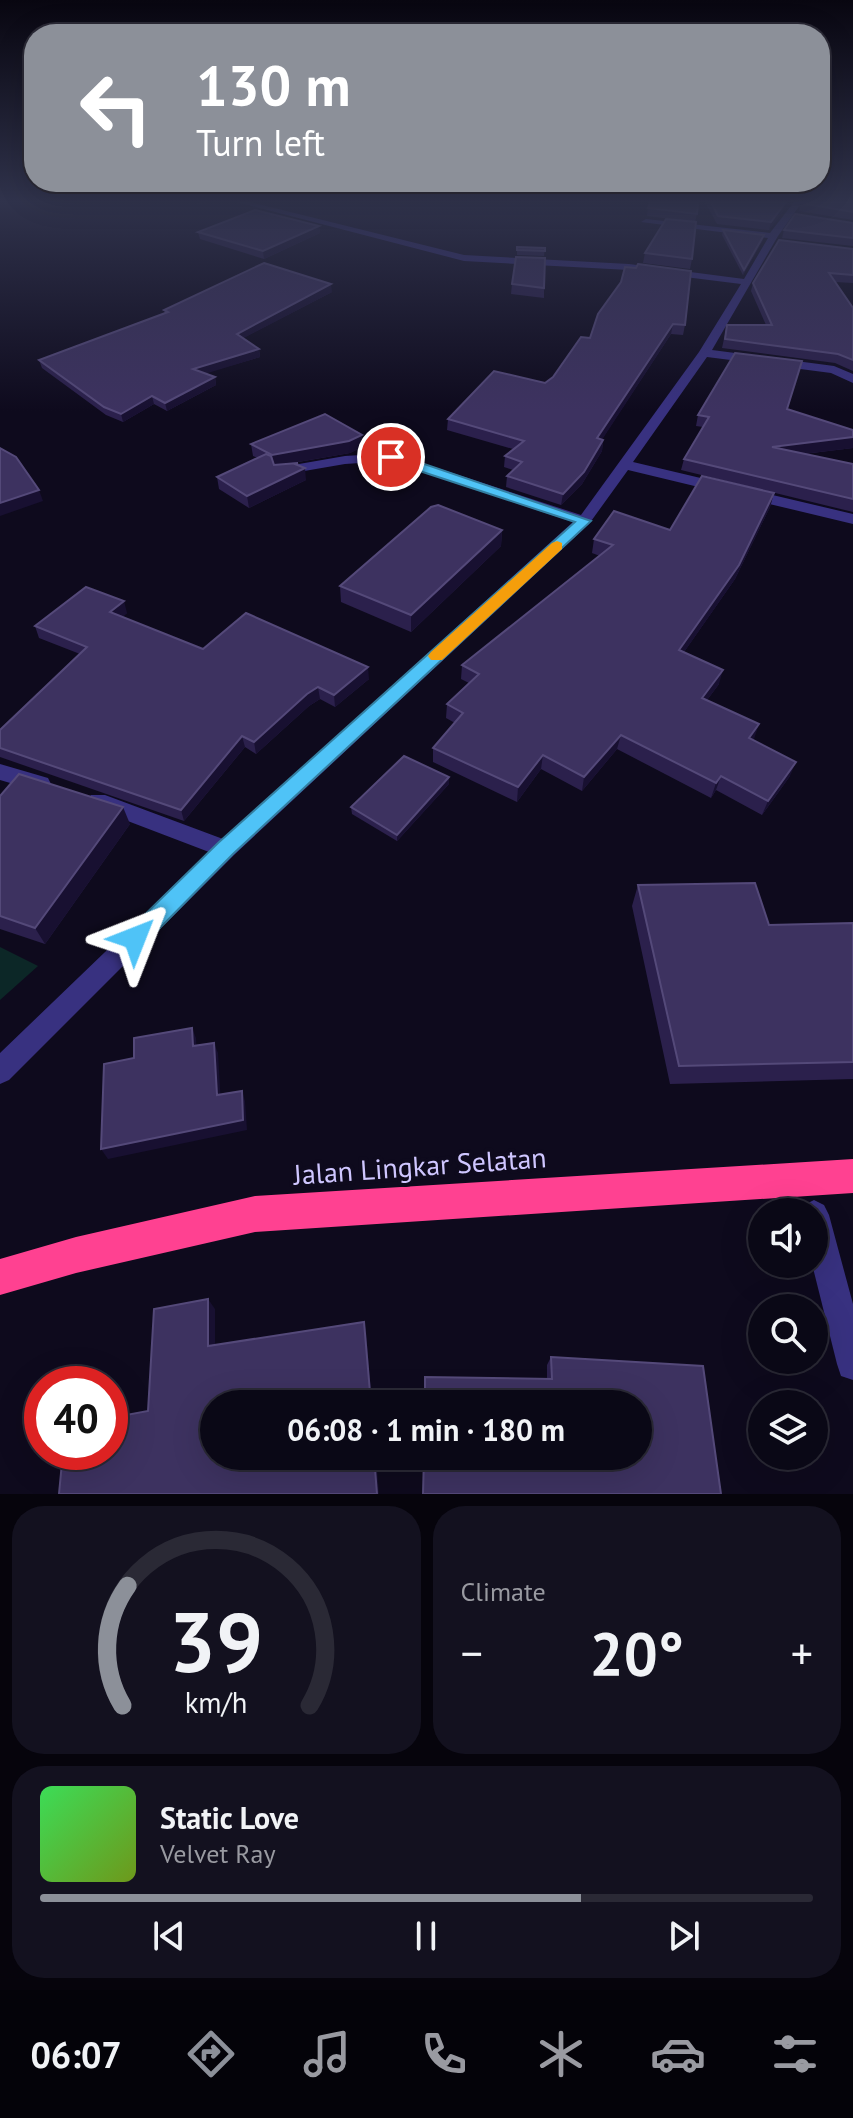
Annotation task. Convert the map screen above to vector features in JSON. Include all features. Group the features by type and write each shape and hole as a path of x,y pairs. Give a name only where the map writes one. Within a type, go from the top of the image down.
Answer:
{"highway":[{"name":"Jalan Lingkar Selatan","path":"0,1277 76,1255 255,1214 853,1176"}],"street":[{"path":"666,272 746,282"},
{"path":"0,1071 226,849 584,521 704,353 754,272"},
{"path":"704,353 834,370 853,379"},
{"path":"281,471 345,460 391,457 584,521"},
{"path":"626,465 853,519"},
{"path":"0,772 75,794 226,849"},
{"path":"804,1177 810,1198"},
{"path":"828,1268 853,1364"}],"green space":[{"path":"0,947 38,966 0,1000"}],"building":[{"path":"245,272 292,272 331,284 237,334 259,349 193,369 215,377 165,403 152,396 121,414 104,407 39,360 168,312 164,310"},
{"path":"514,272 545,272 544,288 512,284"},
{"path":"624,272 691,272 685,325 673,324 597,438 603,440 584,472 563,494 507,476 522,462 505,456 524,441 448,419 494,371 545,383 553,377 581,337 590,338 598,314 621,282"},
{"path":"760,272 853,272 853,275 829,273 853,308 853,360 838,354 725,339 727,325 772,325 753,283"},
{"path":"735,353 802,361 787,409 853,430 853,437 772,447 853,464 853,499 684,459 709,417 698,415"},
{"path":"325,414 362,435 349,441 272,455 251,444"},
{"path":"0,448 16,457 39,490 0,503"},
{"path":"266,454 271,456 274,465 298,463 295,464 305,468 247,496 217,477"},
{"path":"702,476 774,493 739,565 679,650 723,670 702,698 759,724 749,738 796,762 768,801 721,776 716,783 621,735 584,777 543,755 518,787 433,748 463,713 447,704 479,674 462,665 613,545 594,539 614,511 670,530"},
{"path":"438,505 502,530 411,615 340,586 431,507"},
{"path":"86,587 124,601 110,612 203,649 246,613 368,667 334,695 318,687 307,694 254,742 242,736 181,810 0,748 0,730 87,647 35,626"},
{"path":"404,756 449,777 397,835 351,807"},
{"path":"19,774 123,807 35,928 0,916 0,796"},
{"path":"755,883 769,925 853,923 853,1062 679,1066 638,885"},
{"path":"192,1028 193,1046 214,1043 217,1095 242,1091 243,1120 101,1149 104,1064 134,1058 134,1038"},
{"path":"208,1299 208,1346 364,1322 370,1390 200,1390 200,1470 375,1470 377,1494 59,1494 61,1470 128,1470 128,1415 148,1411 154,1309"},
{"path":"551,1357 703,1366 721,1494 423,1494 424,1470 652,1470 652,1390 425,1390 425,1377 552,1379"}],"slow traffic":[{"path":"436,656 557,546"}],"route":[{"path":"135,938 226,849 584,521 391,457"}]}
